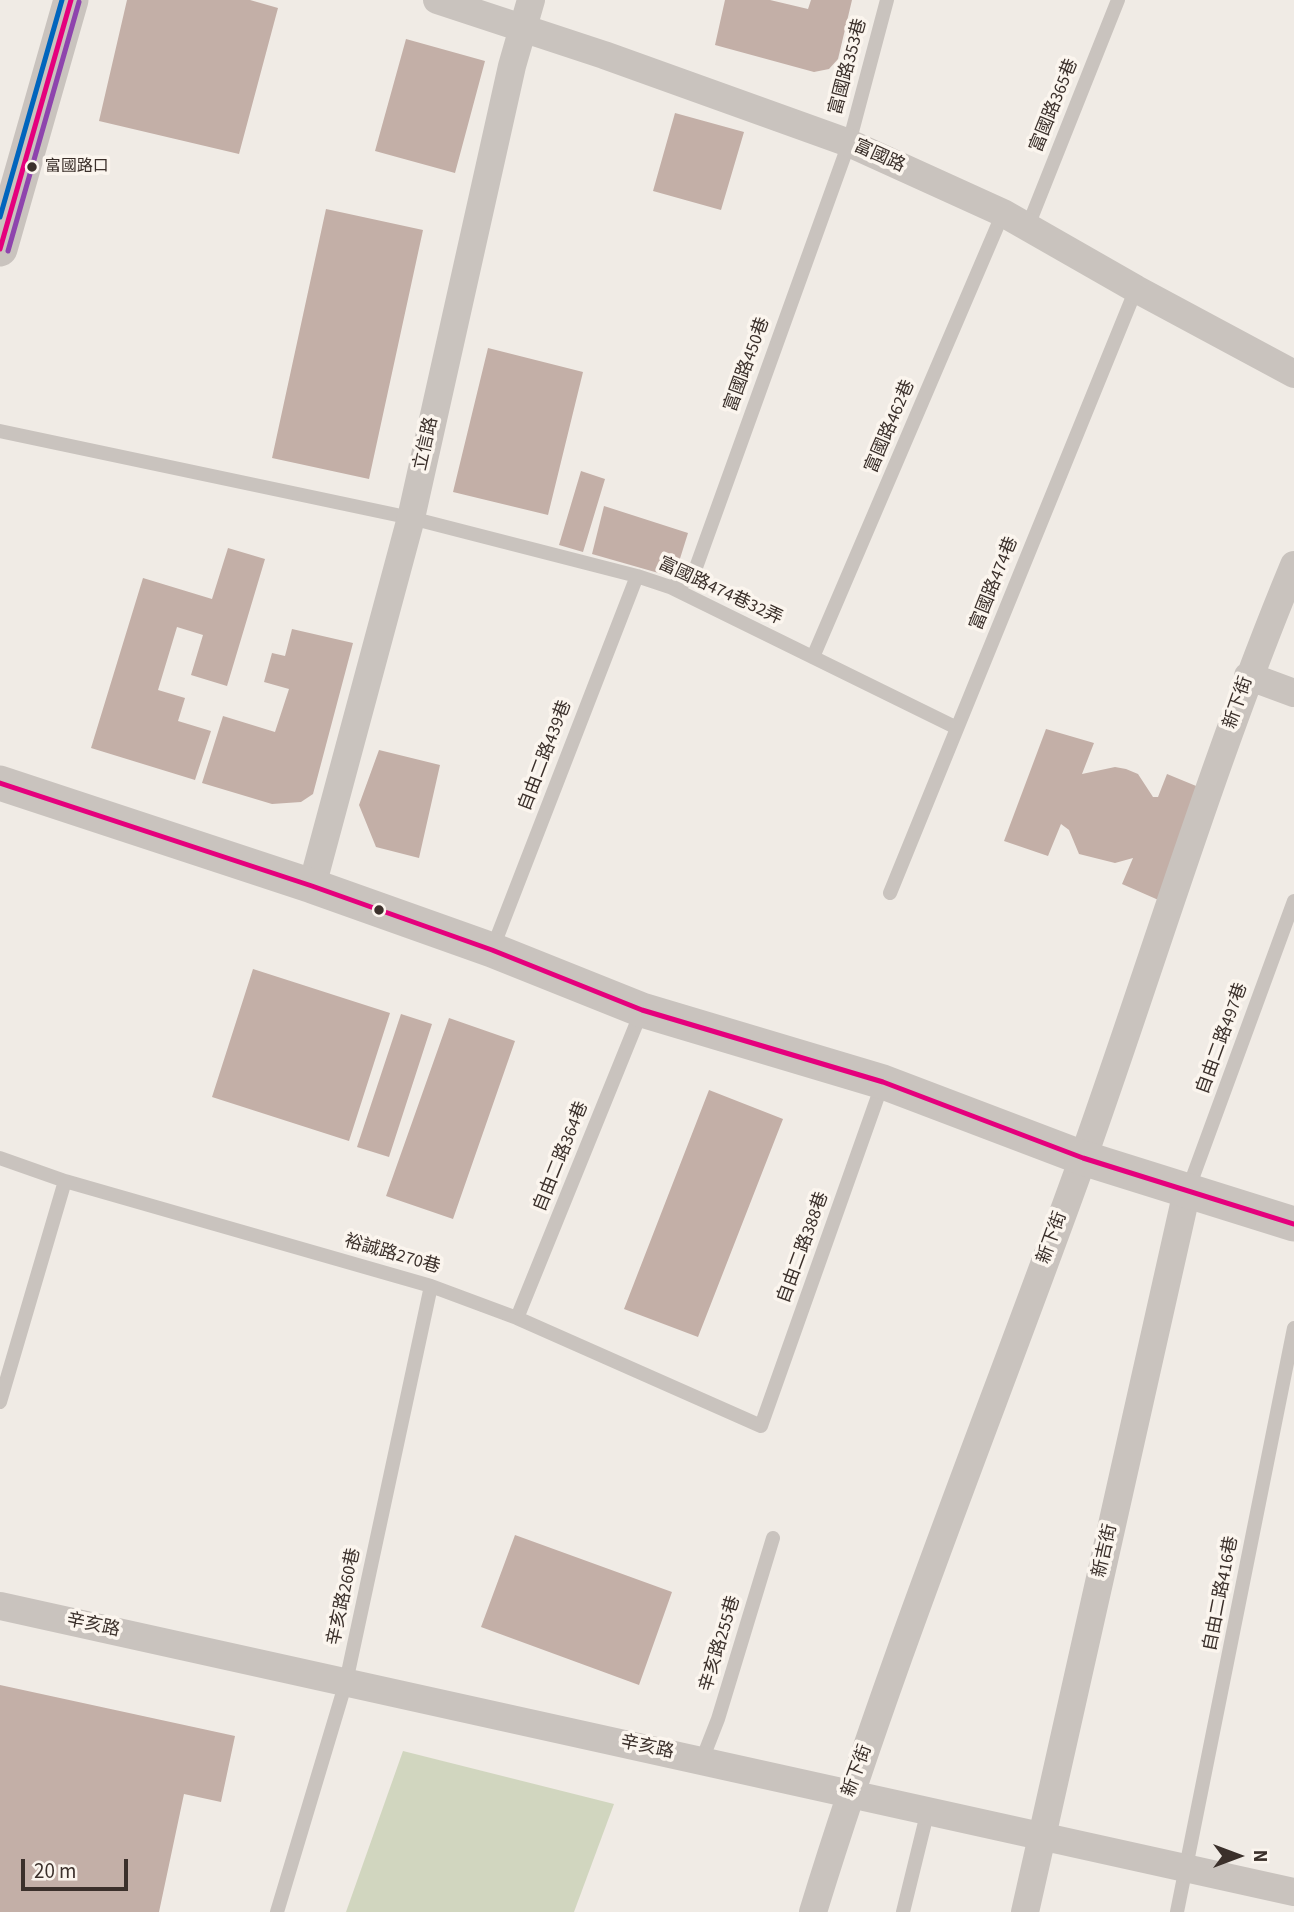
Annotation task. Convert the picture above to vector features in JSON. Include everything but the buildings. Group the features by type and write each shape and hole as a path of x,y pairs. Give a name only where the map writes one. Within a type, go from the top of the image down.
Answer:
{"street":[{"path":"0,249 71,0"},
{"name":"富國路","path":"437,0 522,27 849,143 1003,213 1136,289 1294,374"},
{"name":"立信路","path":"312,886 411,518 522,27 531,0"},
{"name":"新下街","path":"813,1912 849,1793 1083,1158 1248,676 1294,565"},
{"path":"1248,676 1294,693"},
{"path":"0,783 312,886 492,950 642,1010 883,1082 1083,1158 1294,1224"},
{"name":"新吉街","path":"1025,1912 1187,1191"},
{"name":"辛亥路","path":"0,1606 1294,1892"}],"lane":[{"name":"富國路353巷","path":"849,143 887,0"},
{"name":"富國路365巷","path":"1028,226 1118,0"},
{"name":"富國路450巷","path":"670,587 684,582 694,573 849,143"},
{"name":"富國路462巷","path":"814,657 1003,213"},
{"name":"富國路474巷","path":"890,893 1136,289"},
{"name":"富國路474巷32弄","path":"0,431 411,518 637,576 670,587 957,728"},
{"name":"自由二路439巷","path":"492,950 637,576"},
{"name":"自由二路497巷","path":"1187,1191 1294,901"},
{"name":"自由二路364巷","path":"517,1318 642,1010"},
{"name":"自由二路388巷","path":"761,1426 883,1082"},
{"name":"裕誠路270巷","path":"0,1158 65,1181 431,1286 517,1318 761,1426"},
{"path":"0,1402 65,1181"},
{"name":"辛亥路260巷","path":"277,1912 346,1682 431,1286"},
{"name":"自由二路416巷","path":"1177,1912 1294,1328"},
{"name":"辛亥路255巷","path":"702,1760 718,1719 773,1538"},
{"path":"904,1912 928,1810"}],"green space":[{"path":"403,1751 614,1804 574,1912 346,1912"}],"transit line":[{"path":"0,217 62,0"},
{"path":"0,249 71,0"},
{"path":"8,251 79,2"},
{"path":"0,783 312,886 492,950 642,1010 883,1082 1083,1158 1294,1224"}],"place":[{"name":"富國路口","path":"32,167"}]}
